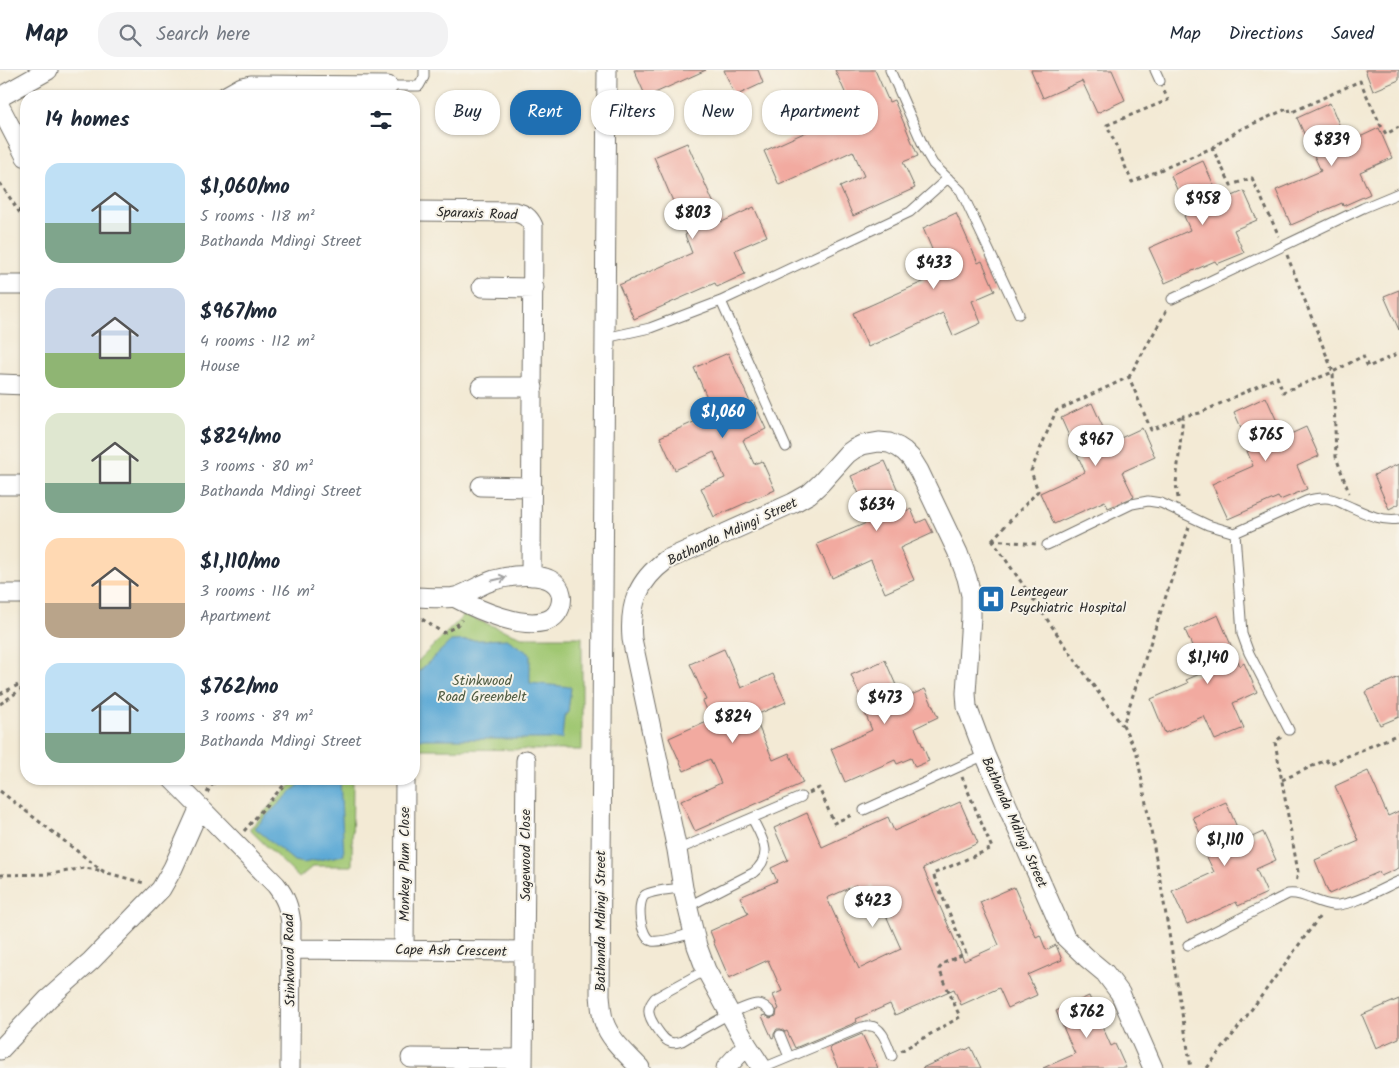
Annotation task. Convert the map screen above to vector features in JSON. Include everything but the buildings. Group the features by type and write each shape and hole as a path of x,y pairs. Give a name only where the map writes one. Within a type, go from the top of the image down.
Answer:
{"street":[{"path":"0,97 48,70"},
{"name":"Bathanda Mdingi Street","path":"607,70 600,995 601,1011 609,1032 640,1068"},
{"path":"301,90 388,84"},
{"path":"239,90 247,86 278,90"},
{"path":"0,107 20,145"},
{"name":"Sparaxis Road","path":"420,211 515,212 522,213 528,217 533,226 531,576"},
{"path":"0,285 20,286"},
{"path":"482,287 534,288"},
{"path":"0,384 20,385"},
{"path":"482,387 533,387"},
{"name":"Bathanda Mdingi Street","path":"762,1068 747,1045 706,970 697,946 689,906 683,888 677,850 632,639 633,603 637,592 647,577 666,560 793,503 809,494 854,449 862,445 879,442 889,444 904,451 920,471 958,553 967,578 971,594 972,617 966,693 967,707 985,754 1065,936 1086,958 1105,973 1120,994 1153,1068"},
{"path":"0,485 20,485"},
{"path":"480,486 532,487"},
{"path":"420,597 454,597 494,580 531,576 548,578 560,592 562,598 559,609 551,618 540,622 520,622 487,613 454,597"},
{"path":"0,594 20,594"},
{"name":"Sagewood Close","path":"524,951 526,760"},
{"name":"Stinkwood Road","path":"178,785 276,885 284,896 290,910 290,1068"},
{"name":"Monkey Plum Close","path":"404,950 405,785"},
{"path":"0,1050 42,1005 91,961 161,889 173,868 200,807"},
{"name":"Cape Ash Crescent","path":"291,949 524,951 523,1063"},
{"path":"726,1068 747,1045"},
{"path":"411,1058 523,1063"}],"lane":[{"path":"388,84 419,86 424,77 424,70"},
{"path":"890,70 926,152 933,164 961,191 1019,314"},
{"path":"1155,70 1160,81"},
{"path":"605,338 650,328 721,301 910,212 948,178"},
{"path":"1172,299 1354,212 1399,193"},
{"path":"721,301 786,447"},
{"path":"1047,545 1132,504 1148,501 1161,503 1208,525 1235,533 1316,498 1327,498 1337,501 1381,519 1399,519"},
{"path":"1235,533 1242,634 1249,653 1289,730"},
{"path":"864,810 985,754"},
{"path":"677,850 801,797"},
{"path":"689,906 753,873 761,865 765,845 752,818"},
{"path":"1188,945 1282,897 1294,893 1333,905 1343,904 1357,900 1399,881"},
{"path":"683,888 650,893 642,899 640,906 643,931 650,940 660,941 694,933"},
{"path":"706,970 655,998 650,1005 651,1019 664,1040 674,1043 682,1041 753,1004 759,1004 768,1008 771,1012"},
{"path":"762,1068 862,1027 870,1026 876,1027 881,1033 892,1056"},
{"path":"780,1035 789,1057"}],"path":[{"path":"1212,148 1238,130 1288,108 1290,113 1360,81 1386,134 1399,127"},
{"path":"0,183 20,213"},
{"path":"992,540 1038,491 1031,470 1056,410 1129,377 1172,299"},
{"path":"1129,377 1151,430 1183,416 1200,414 1277,377 1283,392 1333,372 1363,356 1368,367 1399,353"},
{"path":"1180,512 1176,484 1183,416"},
{"path":"1123,725 1192,518"},
{"path":"992,540 1047,545"},
{"path":"992,540 1087,677 1123,725 1137,754 1191,1068"},
{"path":"420,620 443,633 455,627 472,606"},
{"path":"0,694 20,683"},
{"path":"0,704 20,690"},
{"path":"1289,730 1275,742 1298,872 1294,893"},
{"path":"1282,780 1326,760 1329,764 1399,734"},
{"path":"892,1056 960,1017 939,968 944,963 966,953 933,874 992,848 958,767"},
{"path":"233,842 284,785"},
{"path":"801,797 819,788 834,824 864,810"},
{"path":"0,791 104,872"},
{"path":"0,875 51,874 84,868 161,889"},
{"path":"1207,1068 1236,1032 1320,916 1320,901"}],"green space":[{"name":"Stinkwood Road Greenbelt","path":"464,615 522,637 582,637 582,750 420,749 420,659"},
{"path":"291,785 353,785 352,866 313,866 299,878 249,829"}],"water":[{"name":"Stinkwood Road Greenbelt","path":"507,639 530,654 530,683 571,687 568,712 564,717 562,739 420,739 420,670 451,641"},
{"path":"299,785 340,785 344,855 303,863 294,861 255,828"}],"place":[{"name":"Lentegeur Psychiatric Hospital","path":"991,599"}]}
